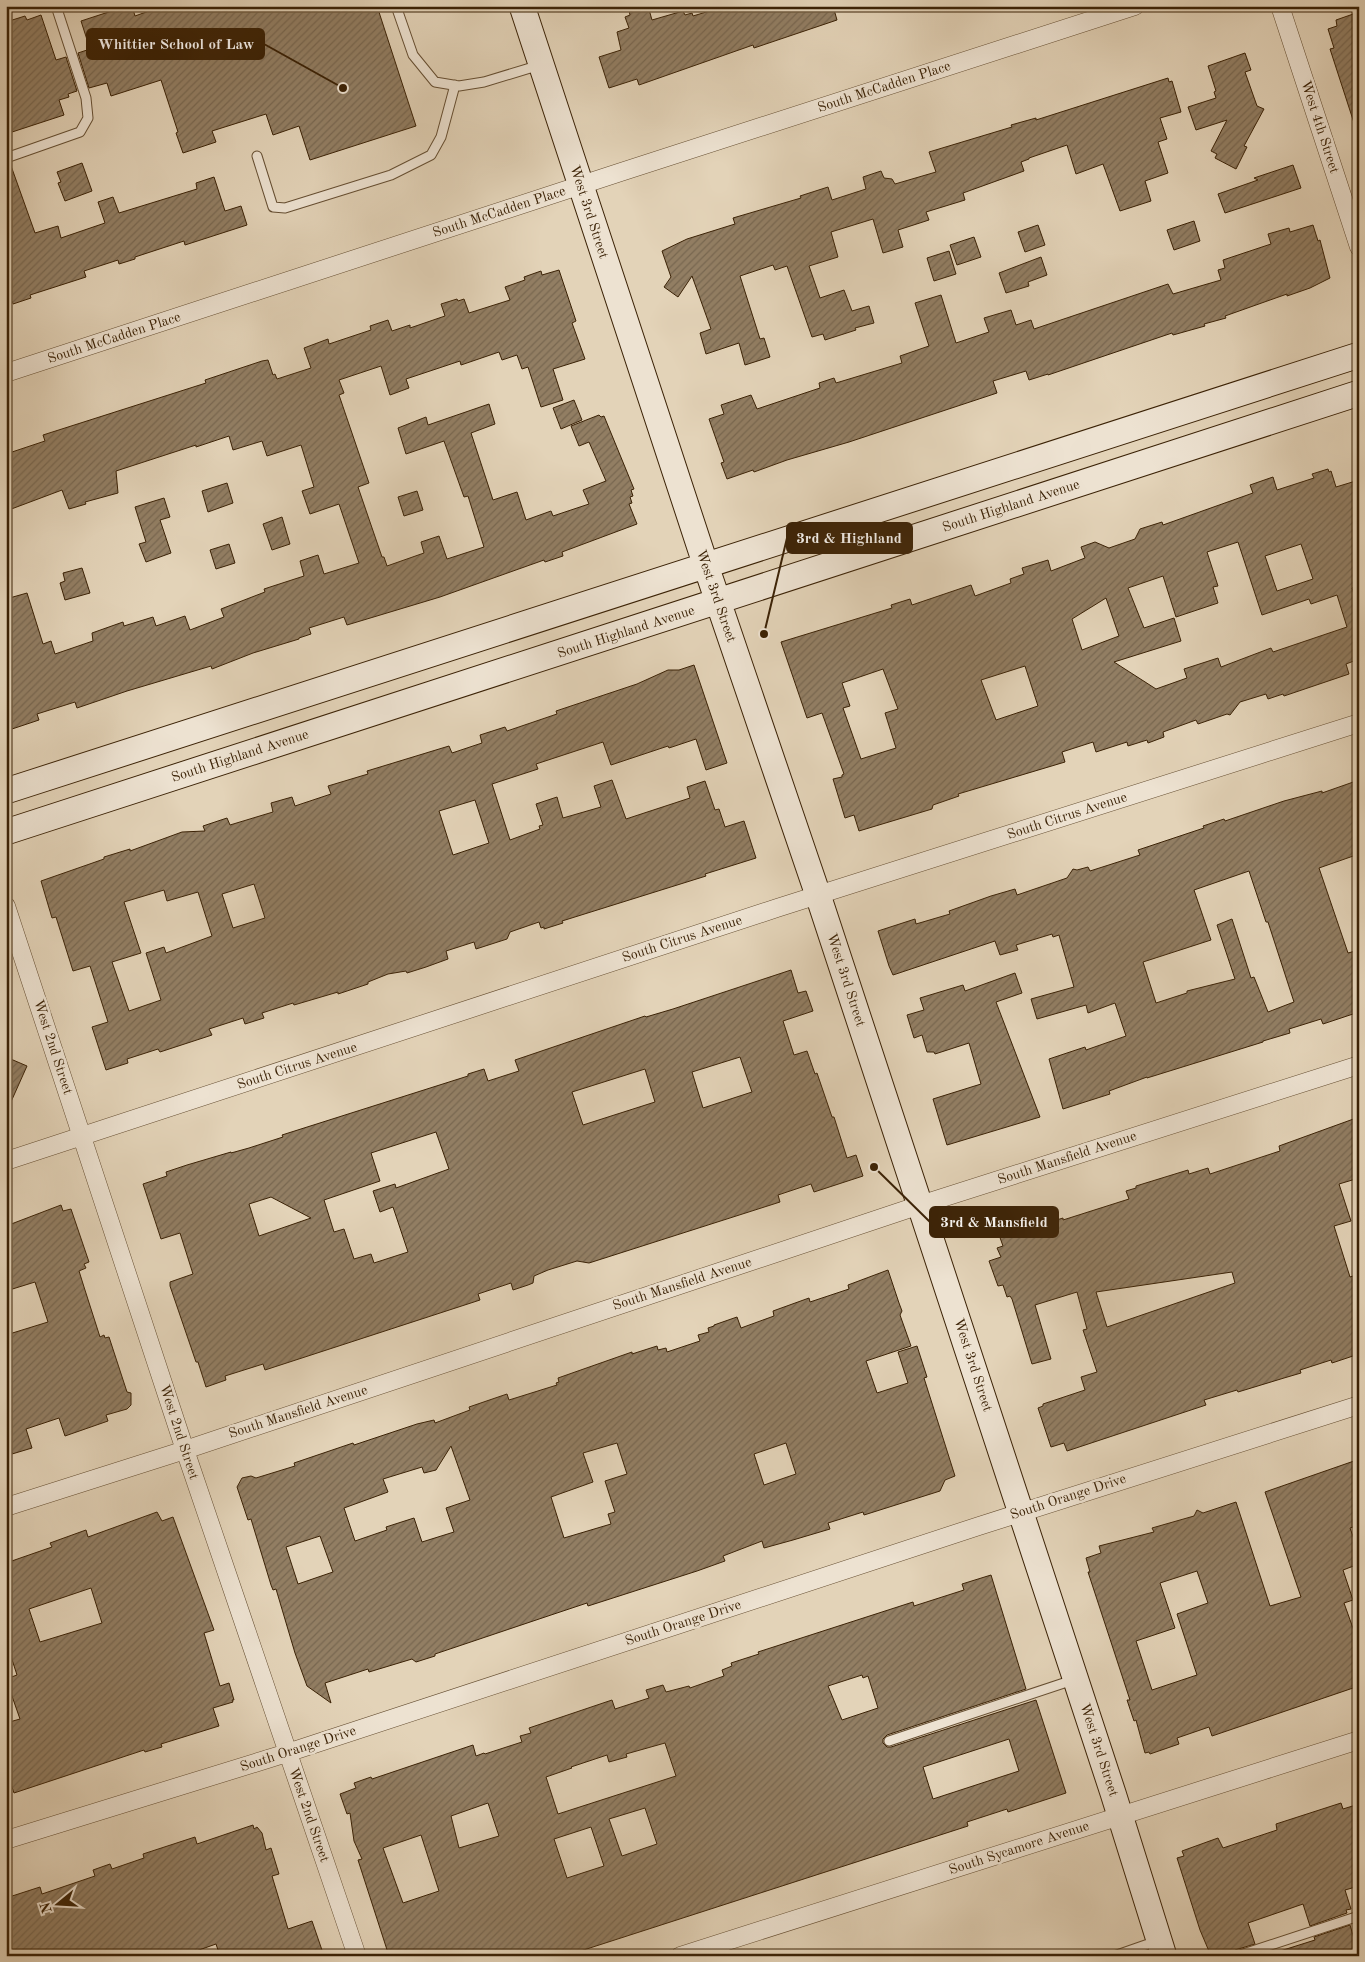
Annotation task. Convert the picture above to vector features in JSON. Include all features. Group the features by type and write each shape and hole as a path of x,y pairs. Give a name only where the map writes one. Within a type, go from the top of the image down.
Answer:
{"main road":[{"name":"West 3rd Street","path":"522,6 706,566 920,1205 1076,1679 1162,1948"},
{"path":"6,792 1359,354"},
{"name":"South Highland Avenue","path":"6,832 1359,393"}],"street":[{"name":"South McCadden Place","path":"6,373 1136,6"},
{"name":"West 4th Street","path":"1280,6 1359,248"},
{"name":"South Citrus Avenue","path":"6,1161 818,896 1359,723"},
{"name":"West 2nd Street","path":"6,906 185,1450 357,1956"},
{"name":"South Mansfield Avenue","path":"6,1507 185,1450 920,1205 1359,1065"},
{"name":"South Orange Drive","path":"6,1840 287,1753 1021,1512 1359,1405"},
{"name":"South Sycamore Avenue","path":"680,1956 1359,1740"}],"lane":[{"path":"6,158 80,132 88,118 86,98 56,6"},
{"path":"396,6 413,55 435,82 455,85 484,82 541,64"},
{"path":"257,156 273,207 285,208 391,175 431,155 441,137 455,85"},
{"path":"889,1741 1076,1679"},
{"path":"1237,1956 1359,1916"},
{"path":"1114,1956 1162,1948"}],"building":[{"path":"132,6 135,16 163,6 377,6 416,126 310,160 299,126 273,135 266,114 212,131 216,142 183,153 161,80 111,96 107,83 89,88 78,53 90,49 81,21"},
{"path":"628,6 648,6 652,20 683,11 685,15 692,13 693,16 726,6 833,6 837,20 754,48 753,45 639,85 637,79 609,88 599,57 621,50 617,32 629,28 625,17 630,15"},
{"path":"1359,12 1359,126 1355,126 1330,49 1334,48 1328,29 1337,26 1336,20"},
{"path":"41,15 56,60 66,57 77,91 68,94 69,97 59,100 64,115 6,134 6,22 25,16 27,20"},
{"path":"1245,53 1251,70 1245,72 1257,106 1264,109 1244,146 1247,147 1236,169 1215,158 1217,154 1211,151 1227,120 1196,130 1188,107 1216,98 1214,92 1216,91 1208,66"},
{"path":"1168,78 1169,82 1172,81 1181,112 1160,118 1167,139 1158,142 1168,173 1145,181 1151,201 1120,211 1103,164 1076,174 1067,145 1021,162 1024,171 963,193 965,200 926,212 929,220 898,230 903,247 883,253 873,219 831,232 838,257 809,266 820,298 844,290 852,311 869,306 874,323 855,328 856,330 825,340 823,334 812,337 787,266 775,270 773,265 740,276 760,339 764,338 770,357 745,365 739,343 706,354 700,333 711,329 692,276 678,297 664,287 671,277 662,251 687,239 735,224 733,218 801,198 800,196 828,187 832,200 866,189 863,177 881,171 884,178 892,179 895,184 936,172 929,152 1012,127 1011,125 1036,118 1036,120"},
{"path":"10,163 35,233 58,226 61,238 105,223 98,202 113,197 119,213 197,189 196,183 214,177 225,211 241,206 247,225 185,245 184,241 119,264 118,260 84,271 86,277 30,295 31,298 13,304 12,301 6,303 6,164"},
{"path":"82,163 92,191 65,201 58,183 61,182 57,172"},
{"path":"1293,165 1301,188 1225,213 1218,194 1258,180 1254,178"},
{"path":"1194,221 1200,241 1174,250 1167,230"},
{"path":"1038,225 1045,245 1025,252 1018,232"},
{"path":"1313,225 1318,241 1320,240 1330,278 1310,288 1225,316 1226,318 1204,324 1205,326 1173,335 1172,333 1048,375 1029,380 1026,371 993,381 997,393 849,442 727,479 721,463 724,462 709,419 724,414 721,405 751,395 757,409 820,388 819,383 834,378 836,383 902,363 900,356 929,346 915,303 941,295 956,343 989,332 984,318 1011,310 1016,325 1031,320 1034,329 1168,284 1173,294 1221,280 1218,270 1225,268 1223,260 1271,244 1268,234 1289,228 1290,232"},
{"path":"974,237 981,257 957,265 950,245"},
{"path":"949,251 956,274 934,281 927,258"},
{"path":"1041,257 1047,275 1028,282 1029,286 1006,293 999,273"},
{"path":"559,270 576,321 572,323 585,359 553,369 563,400 541,407 528,367 522,369 517,355 502,360 499,352 461,365 460,361 406,379 409,388 390,395 381,366 339,380 344,393 339,395 369,483 358,487 382,557 384,557 387,566 424,553 421,542 439,536 447,559 484,547 468,496 464,497 444,441 406,454 398,428 426,417 428,425 489,404 495,424 471,433 493,500 517,492 526,520 551,511 553,516 589,504 583,490 606,481 589,442 579,446 571,426 599,415 601,417 604,416 634,489 631,490 633,496 630,497 632,503 629,504 637,524 562,552 563,556 545,562 544,560 440,597 347,625 344,617 309,628 311,634 299,639 253,653 212,669 211,666 77,708 75,702 37,714 39,720 6,731 6,599 27,593 43,644 51,641 55,654 93,641 92,633 123,622 124,626 153,617 156,626 185,616 190,630 224,617 221,609 265,592 264,589 304,576 300,561 318,555 324,574 359,563 339,504 310,514 302,491 314,487 301,445 267,456 262,441 233,450 229,436 116,471 118,493 85,502 86,504 69,509 62,490 6,511 6,454 45,441 43,435 206,383 205,380 262,361 268,360 273,375 275,374 277,379 311,368 304,348 328,339 329,344 371,330 370,326 388,320 392,331 410,325 410,328 445,316 441,304 457,299 458,301 464,299 469,313 510,300 505,287 525,280 524,277 541,271 542,275"},
{"path":"574,400 582,420 561,429 553,408"},
{"path":"1328,469 1329,472 1331,471 1336,487 1359,480 1359,586 1352,588 1359,610 1359,659 1346,664 1349,674 1284,696 1283,694 1268,699 1266,694 1240,702 1230,715 1227,714 1198,724 1196,720 1163,732 1164,737 1148,743 1147,740 1128,746 1127,742 1096,752 1093,742 1062,752 1065,762 958,794 959,796 933,805 932,809 859,831 854,815 845,818 833,779 842,777 844,774 822,713 807,718 781,642 892,608 891,605 910,599 912,605 971,585 975,596 1011,583 1010,579 1024,574 1022,568 1048,560 1051,571 1085,558 1081,547 1095,542 1109,548 1135,539 1140,529 1162,522 1163,525 1253,493 1250,485 1273,477 1277,490 1314,478 1312,474","holes":["1238,542 1262,615 1309,599 1311,604 1337,595 1347,627 1273,652 1271,648 1221,667 1218,658 1184,669 1187,678 1156,689 1114,662 1181,641 1174,618 1144,628 1128,588 1163,576 1176,617 1218,603 1213,587 1218,586 1207,552","1301,544 1313,579 1277,591 1265,556","1106,598 1119,636 1082,650 1072,619","1025,666 1038,706 996,720 981,680","883,669 898,709 885,713 896,748 861,759 843,708 850,706 842,683"]},
{"path":"227,483 233,503 208,512 202,491"},
{"path":"417,491 423,510 404,516 398,497"},
{"path":"164,498 170,517 160,520 171,553 146,562 139,544 146,542 135,507"},
{"path":"282,517 290,544 272,550 263,524"},
{"path":"229,544 235,563 216,569 210,550"},
{"path":"82,568 90,593 65,600 60,583 65,581 63,573"},
{"path":"694,665 727,763 706,770 696,739 611,765 603,742 536,764 538,769 492,784 510,840 540,829 539,826 543,825 536,804 557,797 563,818 601,807 594,786 612,780 626,819 690,798 687,787 705,781 715,810 719,809 725,827 744,821 756,858 705,874 706,876 562,921 563,923 544,929 544,927 541,928 539,922 510,932 507,939 476,949 474,942 446,951 448,959 426,967 407,973 406,971 388,974 368,982 368,984 338,994 338,992 294,1005 293,1003 262,1013 264,1018 245,1024 243,1018 209,1029 212,1035 160,1052 158,1049 127,1059 128,1063 106,1070 92,1027 108,1022 90,966 73,971 56,917 52,918 41,881 104,859 104,857 130,849 130,851 182,832 205,831 203,826 227,818 230,825 273,812 271,803 292,797 295,806 331,794 328,786 368,774 367,771 449,746 452,753 482,743 480,735 505,727 507,731 557,714 556,711 637,684 668,670 679,670","holes":["475,800 489,843 453,855 439,811","254,884 265,918 233,928 222,894","164,890 167,901 198,892 212,936 166,953 164,947 146,953 161,1000 129,1011 112,962 141,953 124,902"]},
{"path":"1359,780 1359,854 1319,868 1348,953 1359,950 1359,1012 1323,1024 1321,1019 1289,1029 1290,1033 1147,1077 1109,1091 1110,1094 1063,1109 1049,1059 1085,1047 1086,1050 1126,1036 1115,1003 1088,1013 1086,1005 1037,1019 1031,999 1074,987 1059,935 1053,937 1052,934 1016,945 1018,950 1000,955 995,941 893,975 889,966 878,931 915,919 916,924 950,914 949,911 1015,889 1017,895 1067,878 1073,869 1077,870 1088,867 1090,871 1140,855 1138,850 1204,828 1203,826 1224,819 1225,821 1284,801 1322,791 1322,793","holes":["1249,871 1266,922 1268,922 1294,1002 1268,1012 1254,977 1251,978 1232,919 1217,925 1235,979 1187,991 1187,993 1156,1003 1143,962 1211,940 1194,890"]},
{"path":"791,970 798,993 806,991 813,1011 783,1021 794,1055 807,1051 815,1074 817,1073 832,1117 834,1117 847,1158 856,1155 863,1176 814,1192 811,1184 778,1195 780,1202 589,1263 577,1261 548,1270 534,1276 533,1283 528,1285 513,1290 511,1283 478,1294 480,1300 265,1370 263,1364 225,1376 226,1380 206,1387 170,1286 170,1282 193,1274 180,1233 161,1239 143,1184 167,1176 166,1172 283,1137 282,1135 468,1076 468,1074 484,1069 488,1081 519,1071 515,1060 645,1016 673,1009","holes":["740,1057 752,1092 703,1108 692,1072","645,1069 655,1102 583,1125 572,1092","436,1132 449,1169 396,1188 395,1184 373,1191 380,1212 393,1207 408,1252 374,1263 371,1254 354,1259 344,1229 334,1232 324,1200 380,1181 371,1153","271,1197 311,1218 259,1236 249,1204"]},
{"path":"1015,973 1022,993 996,1002 1040,1117 947,1145 933,1099 981,1084 969,1043 935,1054 934,1052 927,1052 922,1035 914,1038 907,1015 924,1010 920,998 963,985 965,991"},
{"path":"6,1057 27,1066 6,1113"},
{"path":"1359,1117 1359,1178 1339,1184 1351,1221 1334,1226 1350,1277 1359,1274 1359,1354 1332,1363 1331,1360 1300,1370 1301,1373 1204,1400 1206,1405 1067,1451 1064,1443 1051,1447 1038,1408 1043,1406 1043,1404 1085,1390 1081,1377 1097,1372 1083,1330 1087,1329 1077,1292 1035,1305 1051,1359 1032,1364 1012,1299 1010,1296 1007,1297 1003,1285 998,1286 989,1261 1001,1257 997,1248 1003,1246 998,1232 1041,1219 1042,1221 1049,1218 1050,1222 1063,1218 1063,1220 1129,1199 1126,1191 1136,1188 1136,1186 1188,1170 1189,1174 1208,1168 1210,1174 1280,1151 1279,1146","holes":["1232,1272 1235,1283 1107,1327 1096,1292"]},
{"path":"61,1205 63,1211 71,1209 89,1262 84,1264 86,1268 79,1271 100,1337 104,1335 105,1338 109,1337 127,1392 131,1393 131,1405 127,1409 106,1415 108,1421 65,1436 59,1418 26,1429 32,1448 6,1454 6,1335 48,1322 35,1282 6,1291 6,1226"},
{"path":"888,1270 902,1311 900,1315 911,1346 866,1361 877,1393 908,1383 898,1352 917,1346 927,1377 924,1378 955,1476 945,1480 940,1491 864,1515 863,1512 828,1523 830,1529 793,1540 764,1548 762,1541 723,1556 725,1561 697,1571 588,1606 587,1603 416,1662 412,1659 369,1672 368,1669 325,1683 331,1703 307,1686 276,1589 273,1590 271,1585 251,1519 248,1520 237,1487 242,1478 251,1476 256,1478 295,1466 294,1463 417,1424 434,1420 435,1423 470,1410 469,1407 507,1394 509,1400 557,1385 556,1383 559,1382 558,1378 632,1352 632,1354 657,1346 658,1350 666,1348 667,1352 700,1341 698,1335 709,1332 708,1328 714,1325 737,1317 741,1328 774,1316 773,1311 809,1298 810,1302 849,1289 848,1285","holes":["617,1443 627,1474 605,1481 615,1512 608,1514 611,1524 564,1538 551,1497 593,1482 583,1453","786,1443 796,1474 764,1485 754,1454","451,1446 470,1500 446,1508 454,1532 422,1542 414,1518 386,1527 387,1530 355,1541 344,1508 388,1492 383,1479 422,1467 424,1473 436,1470","320,1536 333,1572 298,1584 286,1547"]},
{"path":"1354,1461 1359,1475 1359,1525 1350,1528 1359,1553 1359,1564 1343,1570 1353,1600 1344,1603 1359,1645 1359,1686 1212,1736 1209,1727 1177,1738 1179,1744 1150,1754 1149,1752 1145,1753 1136,1720 1134,1721 1127,1700 1130,1700 1088,1572 1090,1572 1086,1558 1101,1553 1099,1546 1154,1532 1152,1528 1194,1516 1197,1510 1203,1513 1236,1502 1270,1606 1301,1597 1265,1492","holes":["1197,1571 1208,1603 1177,1614 1197,1675 1152,1690 1136,1641 1175,1628 1160,1583"]},
{"path":"157,1512 162,1521 173,1517 214,1630 204,1633 220,1686 229,1683 234,1700 232,1700 233,1702 213,1708 219,1726 161,1744 162,1747 145,1752 144,1750 14,1793 11,1784 6,1786 6,1723 20,1719 6,1679 17,1675 6,1641 6,1563 52,1547 50,1543 86,1530 88,1537","holes":["91,1588 102,1623 40,1642 29,1609"]},
{"path":"991,1575 1026,1689 887,1735 883,1739 883,1743 887,1747 891,1747 1036,1700 1066,1793 1008,1812 1007,1809 967,1822 968,1826 565,1956 389,1956 358,1860 362,1859 354,1841 350,1813 347,1814 340,1794 356,1788 354,1783 371,1777 372,1779 473,1745 476,1756 485,1754 522,1742 520,1736 531,1733 529,1728 612,1700 615,1709 649,1698 646,1690 663,1685 666,1692 689,1686 690,1688 724,1676 722,1670 732,1666 731,1663 759,1654 758,1652 913,1602 914,1606 964,1590 962,1584","holes":["862,1675 863,1678 868,1676 878,1708 842,1720 828,1686","1009,1739 1019,1771 933,1799 923,1767","665,1743 676,1776 558,1814 546,1777 607,1755 609,1762 627,1757 626,1754","488,1803 499,1836 459,1848 451,1816","645,1808 657,1844 622,1856 609,1819","591,1827 604,1866 567,1878 554,1839","421,1835 439,1891 403,1903 383,1848"]},
{"path":"1341,1803 1343,1809 1359,1804 1359,1886 1345,1890 1351,1909 1346,1910 1347,1913 1310,1926 1303,1904 1248,1923 1255,1944 1235,1950 1231,1956 1211,1956 1200,1930 1177,1858 1184,1856 1182,1851 1218,1838 1223,1848 1277,1830 1276,1824"},
{"path":"253,1825 254,1829 257,1827 262,1833 266,1850 271,1848 279,1874 272,1876 288,1929 312,1921 324,1956 220,1956 216,1944 182,1956 6,1956 6,1898 40,1887 42,1894 95,1876 93,1870 110,1864 112,1869 144,1858 143,1854 195,1837 197,1844"},
{"path":"1350,1925 1359,1956 1277,1956 1277,1952 1315,1940 1314,1937"}],"place":[{"name":"Whittier School of Law","path":"343,88"},
{"name":"3rd & Highland","path":"764,634"},
{"name":"3rd & Mansfield","path":"874,1167"}]}
